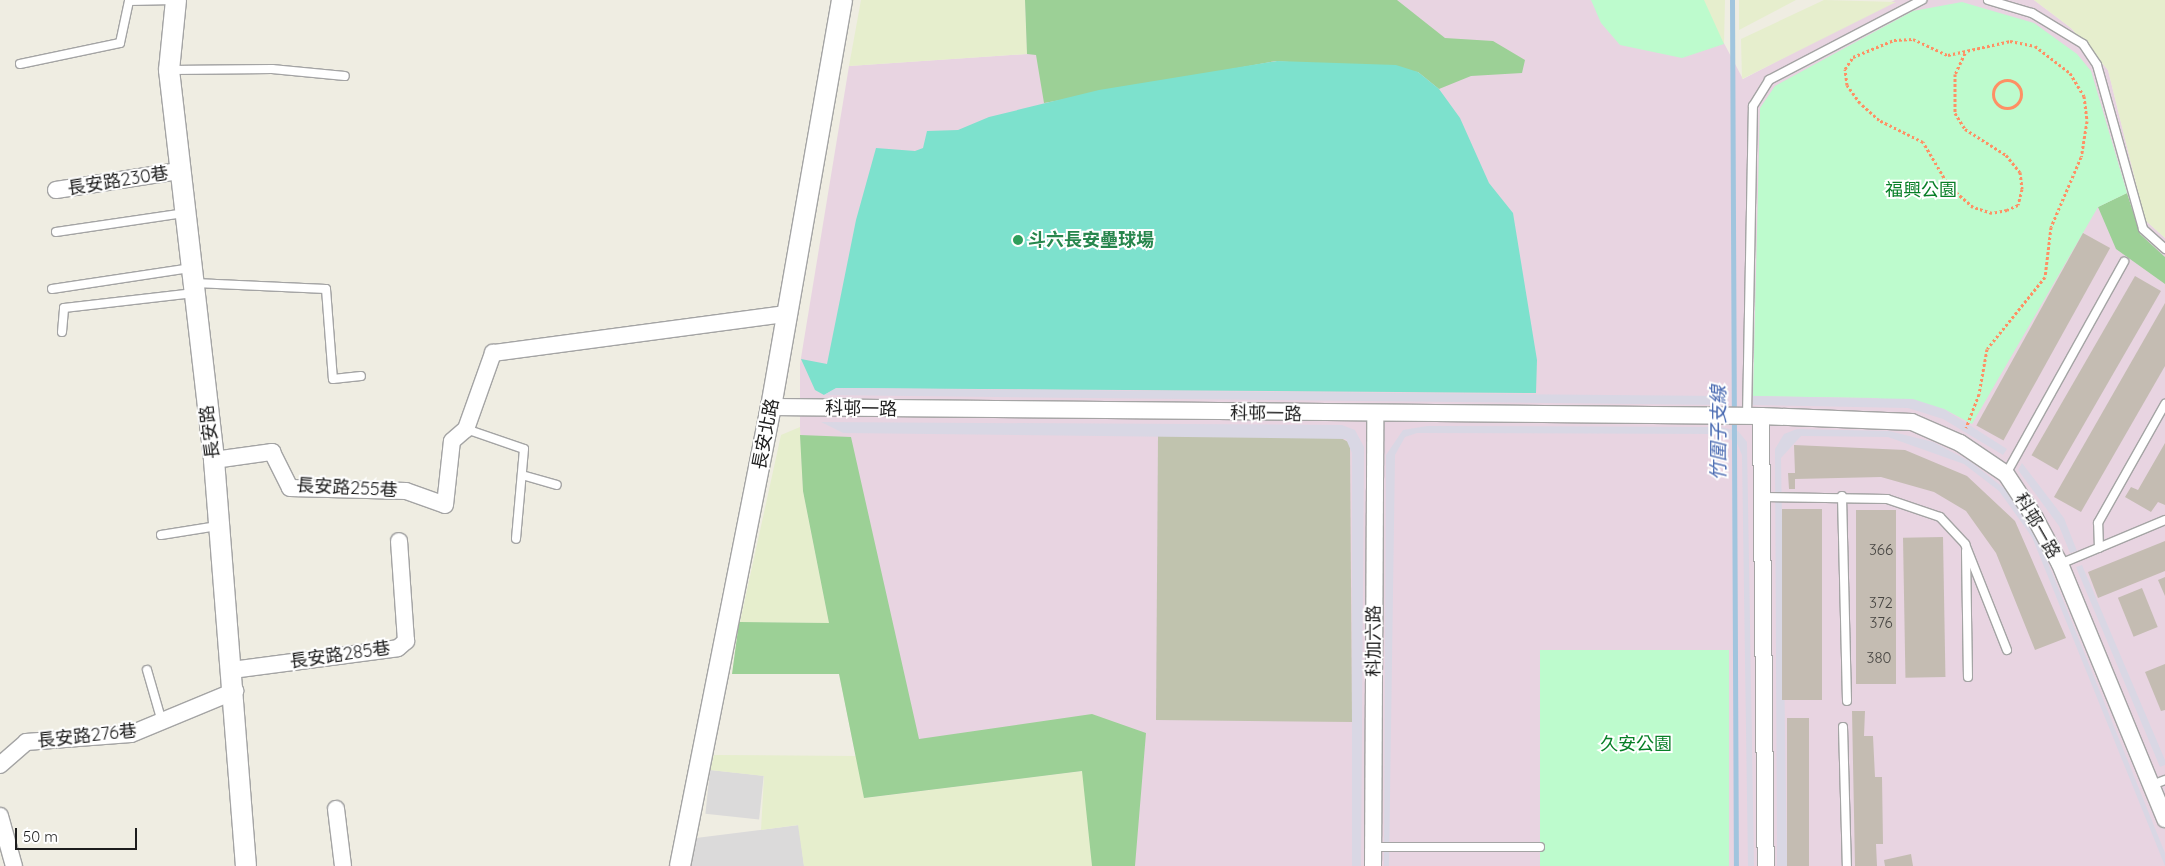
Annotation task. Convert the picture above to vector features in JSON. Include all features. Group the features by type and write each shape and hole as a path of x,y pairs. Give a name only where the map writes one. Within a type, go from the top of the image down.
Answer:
{"street":[{"name":"長安路","path":"176,0 169,70 179,171 214,460 235,691 246,866"},
{"name":"長安北路","path":"680,866 771,407 842,0"},
{"name":"長安路230巷","path":"56,190 179,171"},
{"path":"466,429 493,353 788,314"},
{"name":"科邨一路","path":"771,407 1375,416 1754,416 1895,420 1936,430 1960,443 2006,474 2060,564 2159,782 2165,819"},
{"name":"科加六路","path":"1373,866 1375,416"},
{"path":"1754,416 1763,496 1766,866"},
{"name":"長安路255巷","path":"214,460 272,452 290,488 406,491 445,505 452,441 466,429"},
{"name":"長安路285巷","path":"232,670 398,648 406,641 399,541"},
{"name":"長安路276巷","path":"0,765 26,742 131,734 163,724 235,691"},
{"path":"336,809 343,866"},
{"path":"0,816 14,866"}],"lane":[{"path":"20,64 120,43 129,1 176,0"},
{"path":"1754,416 1753,106 1769,80 1922,0"},
{"path":"1988,0 2032,13 2083,44 2097,65 2143,229 2165,249"},
{"path":"169,70 272,69 345,76"},
{"path":"56,232 184,213"},
{"path":"2006,474 2124,262"},
{"path":"62,332 64,308 192,281"},
{"path":"52,289 192,281 326,289 333,379 361,376"},
{"path":"2099,548 2098,523 2165,404"},
{"path":"466,429 524,449 516,540"},
{"path":"522,475 557,486"},
{"path":"1763,496 1842,496 1887,499 1924,510 1940,518 1965,544 2006,650"},
{"path":"1842,496 1846,702"},
{"path":"2060,564 2165,520"},
{"path":"161,535 220,526"},
{"path":"1965,544 1968,677"},
{"path":"147,670 163,724"},
{"path":"1843,727 1847,866"},
{"path":"1374,847 1540,847"}],"path":[{"path":"1960,443 1979,394 1987,349 2045,277 2051,227 2081,157 2087,121 2084,96 2070,73 2034,46 2010,41 1948,55 1913,39 1880,44 1853,57 1845,69 1847,85 1879,120 1923,142 1949,186 1973,207 1992,213 2007,210 2018,205 2020,172 2006,154 1965,128 1955,113 1955,74 1965,52"},
{"path":"2012,81 2019,87 2020,100 2014,106 2001,106 1994,96 1996,87 2012,81"}],"shaded area":[{"path":"861,0 1025,0 1027,54 849,66"},
{"path":"1025,0 1701,0 1743,79 1895,0 2034,0 2071,28 2108,70 2145,220 2165,238 2165,866 1092,866 1082,771 864,798 803,491 800,449 800,364 849,66 1027,54"},
{"path":"1701,0 1725,0 1724,44"},
{"path":"1739,0 1796,0 1739,30"},
{"path":"1824,0 1896,2 1742,79 1741,39"},
{"path":"2034,0 2165,0 2165,238 2145,220 2108,70 2071,28"},
{"path":"1277,61 1396,65 1418,72 1439,89 1460,118 1489,183 1513,213 1537,360 1536,393 837,388 824,395 815,390 801,359 827,364 856,220 876,148 915,151 923,148 927,131 958,130 989,117 1099,90"},
{"path":"836,388 1724,396 1725,405 824,395"},
{"path":"1753,396 1913,399 1944,409 2007,449 2003,455 1943,419 1908,408 1753,405"},
{"path":"821,422 1342,425 1355,430 1364,447 1361,866 1352,866 1352,453 1346,439 843,433"},
{"path":"1427,426 1720,427 1738,431 1747,442 1754,866 1748,866 1742,455 1737,443 1719,434 1417,433 1405,437 1395,455 1389,866 1384,866 1386,455 1403,430"},
{"path":"800,427 803,491 829,623 740,622 781,435"},
{"path":"1797,429 1889,431 1933,442 1971,462 2005,489 2036,533 2165,853 2165,866 2032,537 1999,491 1964,464 1888,437 1801,436 1781,458 1787,866 1777,866 1775,449 1784,434"},
{"path":"1158,436 1339,437 1350,443 1352,722 1156,720"},
{"path":"2022,463 2064,518 2077,551 2070,553 2059,526 2018,470"},
{"path":"2082,565 2165,760 2165,765 2160,767 2076,567"},
{"path":"714,755 856,756 865,798 1083,771 1092,866 804,866 798,825 761,830 764,776 710,770"},
{"path":"710,770 764,776 759,819 705,814"},
{"path":"799,825 804,866 691,866 696,838"}],"green space":[{"path":"1025,0 1397,0 1445,38 1493,41 1525,60 1522,73 1471,76 1439,89 1418,72 1276,61 1044,103 1036,55 1027,54"},
{"path":"1591,0 1704,0 1724,44 1682,58 1620,45 1601,23"},
{"name":"福興公園","path":"1962,2 2034,23 2077,54 2091,71 2127,193 2098,207 1972,424 1944,409 1875,398 1753,396 1760,108 1775,86 1913,11"},
{"path":"2127,193 2140,234 2165,257 2165,284 2116,249 2098,207"},
{"path":"800,435 851,437 919,739 1092,714 1146,733 1135,866 1092,866 1082,771 864,798 839,674 732,674 739,622 829,623 803,491"},
{"name":"久安公園","path":"1540,650 1729,650 1729,866 1540,866"}],"building":[{"path":"2083,233 2110,248 2003,440 1976,425"},
{"path":"2135,276 2161,291 2057,470 2032,455"},
{"path":"2165,303 2165,366 2081,512 2054,497"},
{"path":"2165,443 2165,505 2158,502 2151,512 2125,497 2131,487 2138,490"},
{"path":"1794,445 1905,450 1967,476 2015,521 2066,638 2035,650 1996,553 1966,511 1934,492 1881,477 1795,479 1795,489 1789,489 1788,473 1795,473"},
{"path":"1782,509 1822,509 1822,700 1782,700"},
{"path":"1856,510 1896,510 1896,684 1856,684"},
{"path":"1943,537 1945,677 1905,678 1903,538"},
{"path":"2165,541 2165,571 2098,598 2088,572"},
{"path":"2165,577 2165,596 2158,580"},
{"path":"2142,588 2158,627 2134,637 2118,598"},
{"path":"2165,664 2165,710 2161,711 2145,672"},
{"path":"1852,711 1865,711 1864,736 1873,736 1875,777 1882,777 1883,844 1876,844 1877,866 1855,866"},
{"path":"1787,718 1809,718 1809,866 1787,866"},
{"path":"1911,854 1913,866 1885,866 1884,860"}],"waterway":[{"name":"竹圍子支線","path":"1732,0 1736,866"}],"place":[{"name":"斗六長安壘球場","path":"1018,240"}]}
